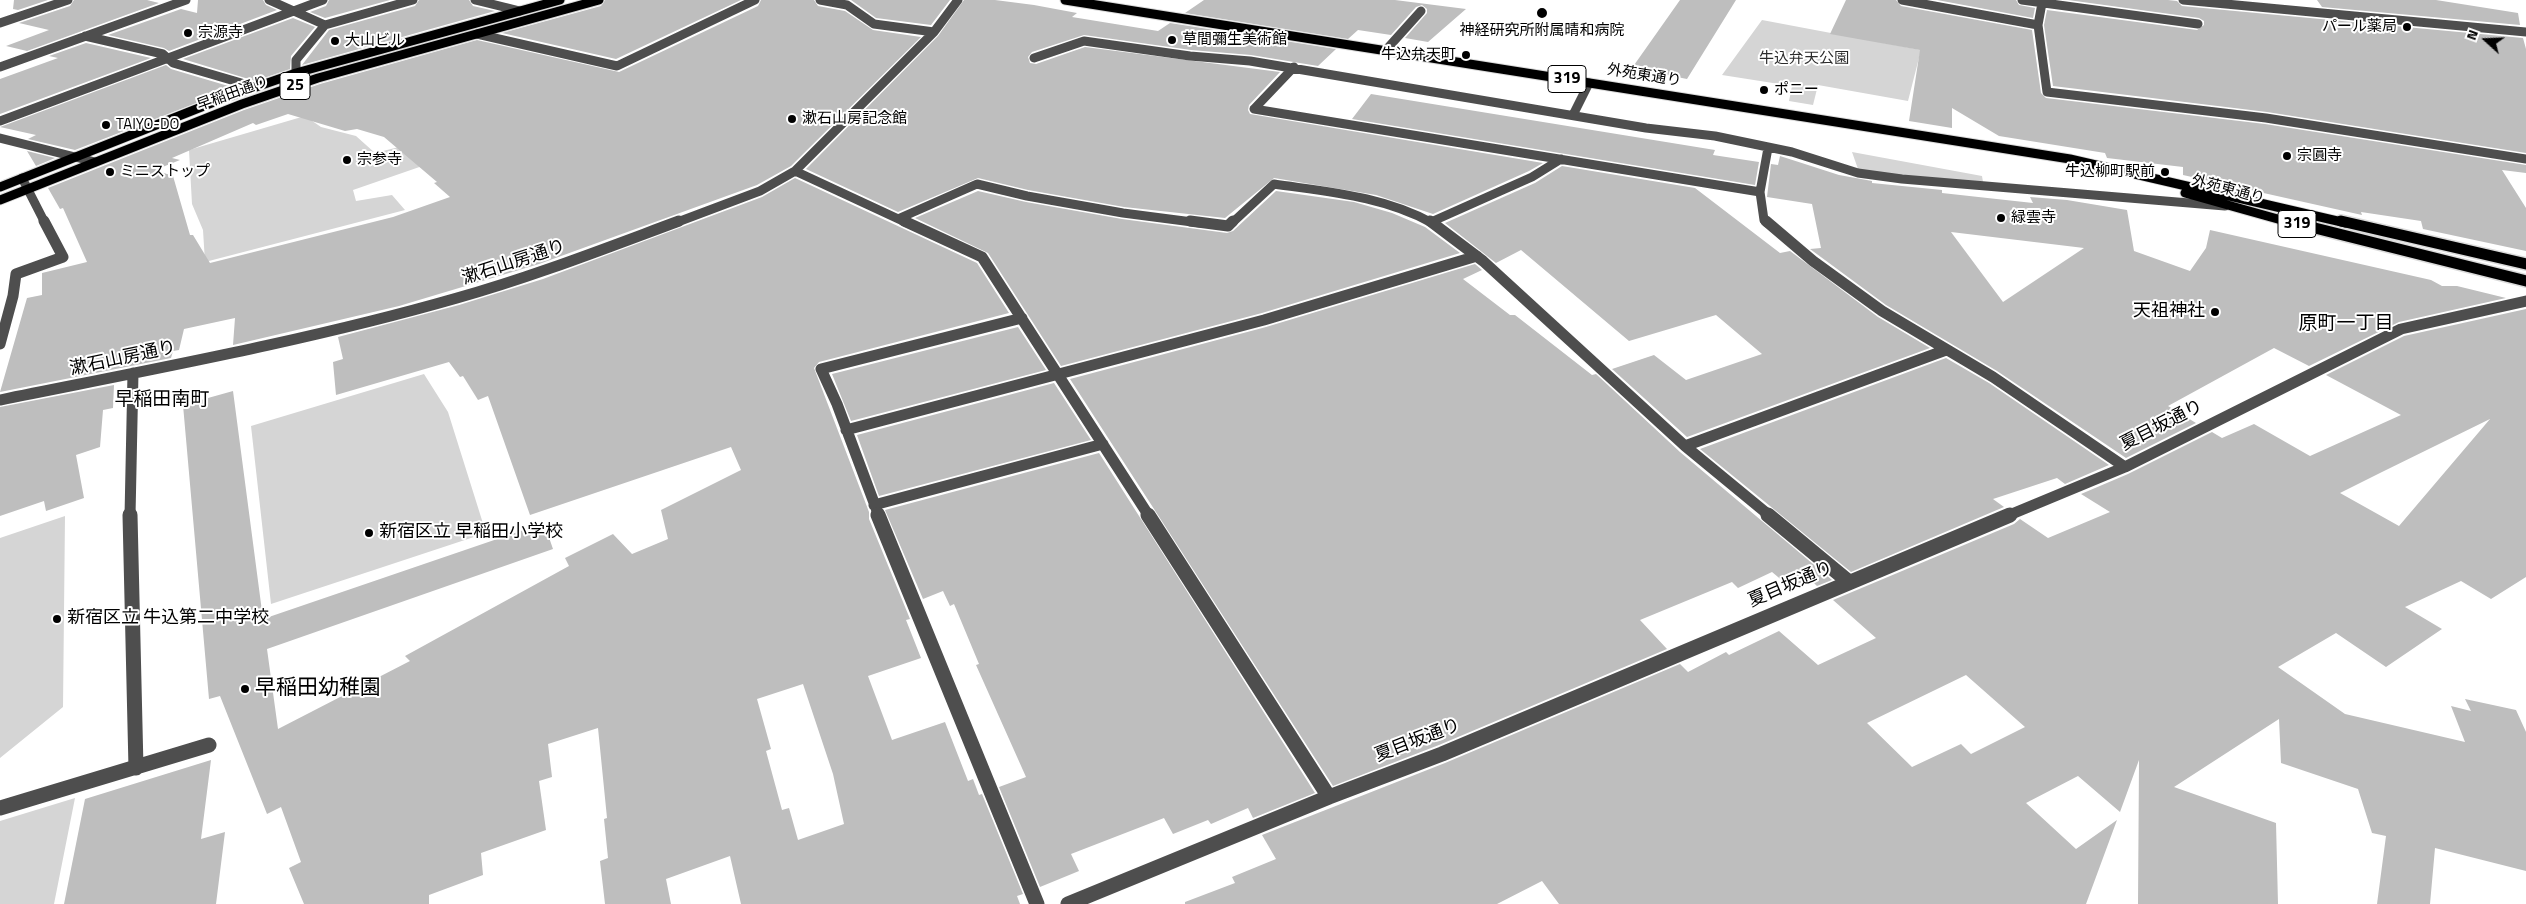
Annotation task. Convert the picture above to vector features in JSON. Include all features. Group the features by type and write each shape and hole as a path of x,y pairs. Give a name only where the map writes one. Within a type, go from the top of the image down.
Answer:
{"main road":[{"name":"早稲田通り","path":"0,187 255,87 296,73 560,0"},
{"name":"早稲田通り","path":"0,200 278,92 348,68 598,0"},
{"name":"外苑東通り","path":"1065,0 2070,159 2526,264"},
{"name":"外苑東通り","path":"2070,159 2226,206 2526,281"}],"street":[{"path":"0,23 68,0"},
{"path":"0,67 186,0"},
{"path":"269,0 325,25"},
{"path":"0,120 323,0"},
{"path":"296,73 296,60 325,25 413,0"},
{"path":"475,0 520,11"},
{"path":"477,34 617,66 755,0"},
{"path":"820,0 847,5 874,24 934,32"},
{"name":"漱石山房通り","path":"0,400 316,335 458,298 599,251 760,191 795,171 934,32 958,0"},
{"path":"1902,0 2038,26"},
{"path":"2022,0 2198,24 2193,16"},
{"path":"2183,0 2188,8"},
{"path":"2183,0 2526,32"},
{"path":"2042,3 2038,26 2045,94 2266,118 2526,159"},
{"path":"1385,51 1421,11"},
{"path":"85,36 163,54 173,63 255,87"},
{"path":"1034,58 1084,41 1294,67 1646,128 1715,136 1792,152 1858,173 1902,179 2226,206"},
{"path":"1294,67 1254,109 1760,192"},
{"path":"1573,115 1589,83"},
{"path":"0,138 95,162"},
{"path":"1768,148 1760,192 1764,220 1813,261 1882,311 1992,377 2125,467"},
{"path":"1431,222 1532,177 1561,159"},
{"path":"795,171 982,257 1328,797"},
{"path":"0,344 13,296 16,274 63,257 22,178"},
{"path":"900,218 977,184 1027,196 1123,213 1228,226 1274,184 1346,194 1399,206 1431,222 1477,256 1685,446 1849,582"},
{"path":"846,430 1264,320 1477,256"},
{"name":"夏目坂通り","path":"1068,904 1328,797 1442,754 2125,467 2401,329 2526,301"},
{"path":"1022,318 821,370 1037,904"},
{"path":"1685,446 1946,350"},
{"path":"134,373 131,435 136,768"},
{"path":"874,505 1102,444"},
{"path":"0,808 209,745"}],"green space":[{"name":"牛込弁天公園","path":"1762,20 1921,50 1908,101 1818,85 1813,105 1789,101 1792,86 1722,75"},
{"path":"305,116 321,127 356,136 375,153 431,139 457,154 353,190 356,201 392,195 405,210 205,262 203,230 192,204 189,150"},
{"path":"1852,152 1982,176 1983,182 1885,174 1858,169"},
{"path":"424,374 448,412 486,533 271,604 251,426"},
{"path":"65,516 63,707 0,758 0,538"},
{"path":"75,798 54,904 0,904 0,821"}],"building":[{"path":"14,0 48,0 18,10 13,9"},
{"path":"74,0 147,0 159,3 27,51 6,46 49,30 19,23 70,6"},
{"path":"198,0 263,0 266,5 277,10 169,51 164,48 108,35 181,9 197,13"},
{"path":"329,0 390,0 325,18 310,12 326,6"},
{"path":"419,0 469,0 473,6 495,11 302,65 329,30 415,6"},
{"path":"605,0 741,0 616,59 502,33 601,6"},
{"path":"761,0 814,0 818,6 845,11 873,30 921,37 791,166 757,185 539,264 399,306 233,345 235,318 184,329 179,350 173,351 171,358 0,392 27,298 42,295 42,273 87,262 63,208 60,209 48,188 244,110 320,84 477,40 619,72 758,6","holes":["288,114 345,131 357,129 384,137 437,182 434,183 450,197 393,217 210,263 193,235 190,235 173,176 155,170 180,160 172,158 253,123 256,125"]},
{"path":"851,0 950,0 931,25 876,18"},
{"path":"964,0 995,0 1034,5 1077,13 1072,17 1158,31 1170,23 1336,49 1318,66 1251,55 1191,50 1084,35 1032,52 1028,57 1030,63 1036,64 1085,47 1280,72 1249,105 1248,110 1250,114 1543,163 1433,214 1376,195 1274,178 1225,218 1124,207 1028,190 978,178 898,212 806,169 938,36"},
{"path":"1204,0 1395,0 1466,9 1428,42 1405,38 1427,13 1427,9 1422,5 1416,7 1391,35 1358,30 1348,39 1185,13"},
{"path":"1680,0 1736,0 1687,79 1632,68"},
{"path":"1846,0 1896,0 1901,6 2032,30 2041,93 2046,98 2265,124 2526,165 2526,173 2502,170 2526,208 2526,251 2423,229 2421,221 2361,212 2362,215 2183,175 2183,167 2107,158 2105,153 1999,136 1952,108 1952,128 1909,121 1920,50 1830,34"},
{"path":"1937,0 2016,0 2019,5 2035,8 2033,18"},
{"path":"2068,0 2168,0 2177,1 2182,6 2523,38 2526,49 2526,153 2267,112 2053,86 2044,25 2047,10 2197,30 2204,25 2204,21 2199,18"},
{"path":"2317,0 2436,0 2518,13 2520,25 2322,7"},
{"path":"293,18 315,27 291,56 290,69 255,81 183,59"},
{"path":"86,43 151,58 0,114 0,79 58,58 49,56"},
{"path":"166,65 171,69 235,88 75,150 28,139 36,135 0,127"},
{"path":"1371,94 1715,150 1713,155 1759,162 1755,185 1352,119"},
{"path":"27,151 55,158 36,166"},
{"path":"1780,156 1839,175 1872,181 1872,183 1942,190 1942,193 2033,203 2030,197 2067,200 2127,210 2134,251 2190,271 2206,248 2210,230 2431,280 2442,286 2457,286 2506,298 2399,322 2309,366 2274,348 2168,406 2196,423 2126,458 1997,371 1886,305 1810,249 1821,248 1812,204 1767,197 1771,164 1778,165","holes":["1951,232 2084,248 2003,302"]},
{"path":"1562,166 1695,188 1780,253 1790,251 1878,317 1930,348 1687,437 1612,369 1654,355 1686,380 1762,354 1716,315 1629,341 1521,250 1496,263 1445,223 1535,183"},
{"path":"795,178 977,263 1009,313 819,362 814,368 869,512 869,519 910,619 906,620 921,658 868,676 892,740 945,722 968,781 973,779 979,795 982,794 1023,894 1017,896 1020,904 741,904 730,856 666,879 671,904 605,904 600,861 608,858 604,819 607,818 598,728 548,744 552,777 539,781 546,830 481,853 483,875 429,895 429,904 304,904 289,868 301,862 281,807 267,814 220,696 209,699 183,405 233,391 263,619 544,523 553,549 267,649 278,729 410,661 405,656 569,566 565,558 613,534 632,554 668,539 661,510 741,470 731,447 530,515 488,396 478,400 463,376 460,377 449,362 336,395 333,362 343,359 338,337 459,305 543,279 762,197","holes":["803,684 833,774 844,824 798,840 789,808 782,810 766,751 771,749 757,699"]},
{"path":"978,191 1026,202 1122,219 1227,233 1233,231 1276,191 1354,202 1392,213 1425,227 1460,253 1262,313 1061,366 988,253 915,218"},
{"path":"1475,264 1482,270 1463,279 1510,315 1515,315 1592,375 1596,374 1680,452 1832,580 1817,586 1810,579 1790,587 1772,572 1738,588 1732,582 1640,620 1667,649 1439,745 1333,786 1070,379 1266,327"},
{"path":"2526,309 2526,577 2491,599 2461,581 2405,607 2442,629 2386,667 2336,633 2278,667 2345,714 2465,742 2451,706 2471,711 2465,699 2516,710 2526,732 2526,871 2435,848 2430,904 2377,904 2386,836 2372,833 2358,789 2281,763 2279,719 2174,787 2276,823 2278,904 2138,904 2139,760 2120,812 2078,776 2026,803 2076,849 2117,820 2086,904 1559,904 1542,881 1497,904 1185,904 1185,902 1235,883 1232,877 1276,859 1262,835 1445,763 1680,664 1688,672 1726,652 1729,655 1779,631 1818,665 1876,638 1833,600 2014,524 2020,519 2048,538 2110,512 2081,494 2128,474 2212,432 2222,438 2254,424 2310,456 2401,415 2326,375 2404,336","holes":["2490,419 2399,526 2340,493 2382,472","1966,675 2025,727 1971,754 1961,744 1912,767 1867,723"]},
{"path":"1018,327 1046,370 851,421 832,374"},
{"path":"1946,358 1989,383 2109,465 2065,484 2057,478 1993,499 2004,507 1851,572 1700,449"},
{"path":"1054,383 1091,440 879,496 857,435"},
{"path":"114,385 113,408 103,410 100,447 76,455 84,498 46,511 44,501 0,516 0,407"},
{"path":"1099,453 1315,793 1253,818 1248,808 1211,824 1208,820 1173,834 1164,818 1071,854 1079,871 1040,887 999,787 1026,777 976,665 979,664 954,604 950,606 943,591 923,599 885,510"},
{"path":"211,760 201,839 225,832 216,904 64,904 85,799"}],"place":[{"name":"神経研究所附属晴和病院","path":"1542,13"},
{"name":"パール薬局","path":"2407,27"},
{"name":"宗源寺","path":"188,33"},
{"name":"草間彌生美術館","path":"1172,40"},
{"name":"大山ビル","path":"335,41"},
{"name":"牛込弁天町","path":"1466,55"},
{"name":"ポニー","path":"1764,90"},
{"name":"漱石山房記念館","path":"792,119"},
{"name":"TAIYO-DO","path":"106,125"},
{"name":"宗圓寺","path":"2287,156"},
{"name":"宗参寺","path":"347,160"},
{"name":"ミニストップ","path":"110,172"},
{"name":"牛込柳町駅前","path":"2165,172"},
{"name":"緑雲寺","path":"2001,218"},
{"name":"天祖神社","path":"2215,312"},
{"name":"新宿区立 早稲田小学校","path":"369,533"},
{"name":"新宿区立 牛込第二中学校","path":"57,619"},
{"name":"早稲田幼稚園","path":"245,689"}],"district":[{"name":"原町一丁目","path":"2346,324"},
{"name":"早稲田南町","path":"162,400"}]}
